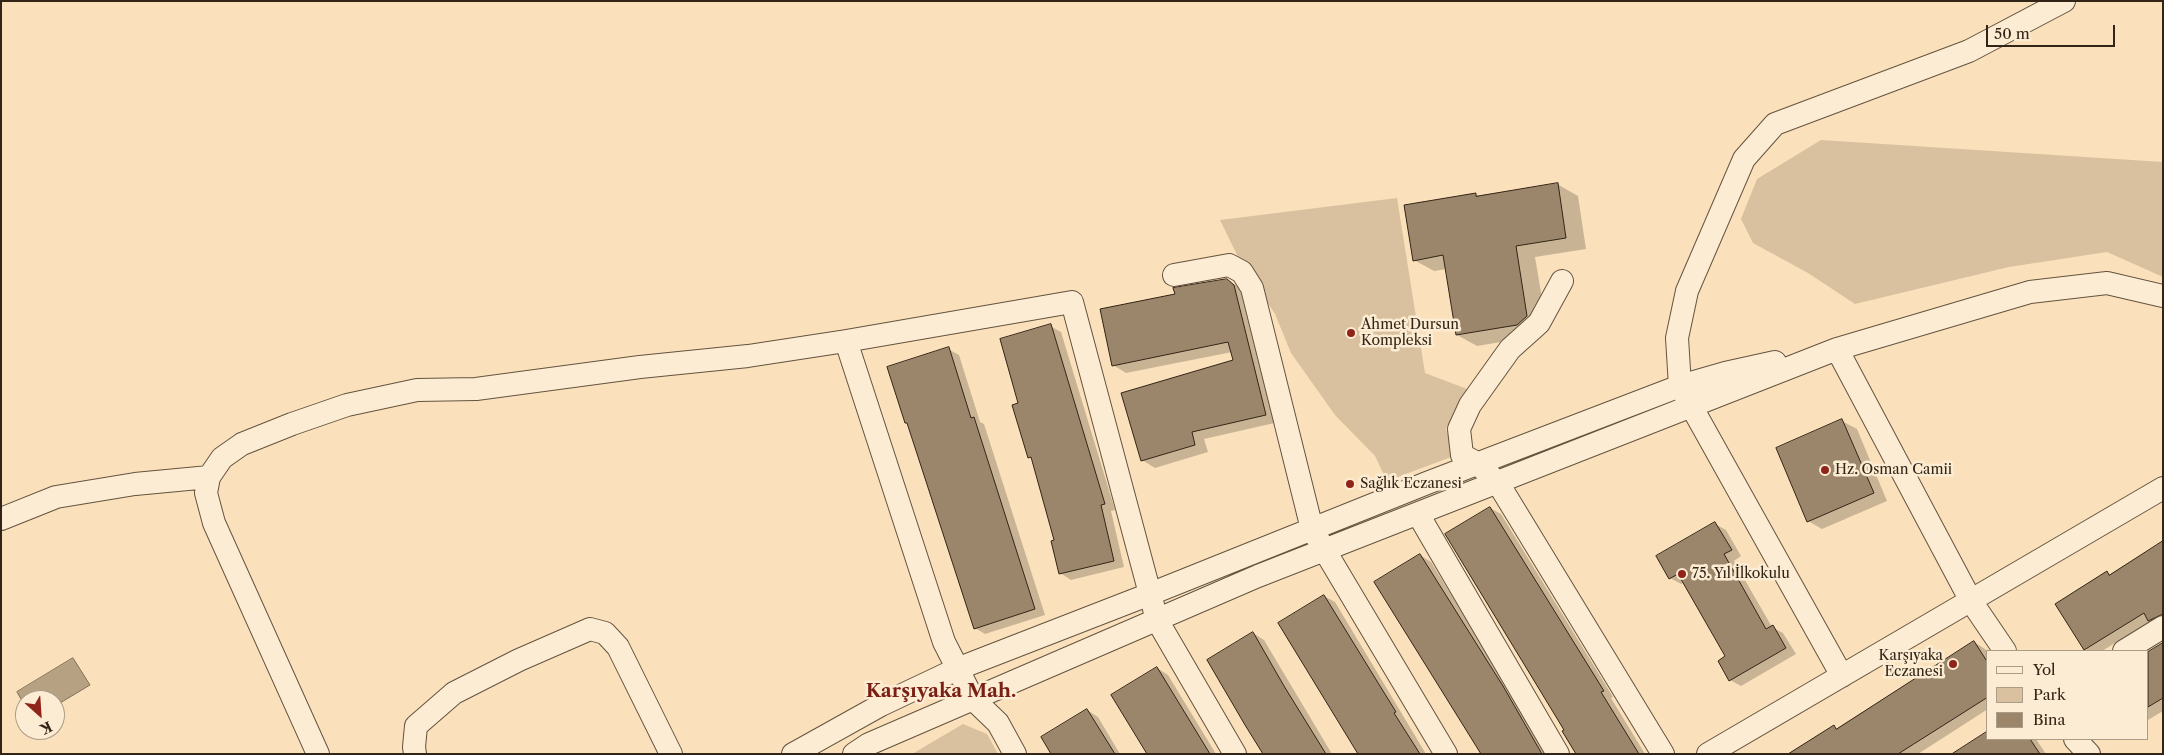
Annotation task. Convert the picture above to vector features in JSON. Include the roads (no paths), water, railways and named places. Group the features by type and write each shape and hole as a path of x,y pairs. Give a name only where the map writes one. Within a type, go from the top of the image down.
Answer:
{"street":[{"path":"1842,676 1680,386 1677,338 1687,291 1744,159 1775,124 1969,51 2064,1"},
{"path":"1174,275 1229,265 1242,272 1252,288 1312,529 1446,754"},
{"path":"1562,281 1539,323 1510,349 1466,413 1458,429 1462,455 1477,464 1498,484 1663,754"},
{"path":"793,754 881,705 957,669 1680,386 1725,372 1837,349 2030,292 2108,283 2163,296"},
{"path":"318,754 214,523 206,493 209,477 222,458 242,444 347,405 417,390 476,389 640,367 748,356 1072,302 1157,620 1235,754"},
{"path":"846,341 944,642 973,699 998,723 1015,754"},
{"path":"867,751 973,699 1258,576 1498,484 1837,349"},
{"path":"1837,349 1971,601 2004,650"},
{"path":"1,519 56,497 135,484 209,477"},
{"path":"1708,754 2163,488"},
{"path":"1418,514 1558,754"},
{"path":"2126,650 2163,627"},
{"path":"415,754 416,726 454,693 519,660 590,629 605,632 618,647 671,754"},
{"path":"2076,740 2089,754"}],"place":[{"name":"Ahmet Dursun Kompleksi","path":"1351,333"},
{"name":"Hz. Osman Camii","path":"1825,470"},
{"name":"Sağlık Eczanesi","path":"1350,484"},
{"name":"75. Yıl İlkokulu","path":"1682,574"},
{"name":"Karşıyaka Eczanesi","path":"1953,664"}],"district":[{"name":"Karşıyaka Mah.","path":"941,692"}]}
